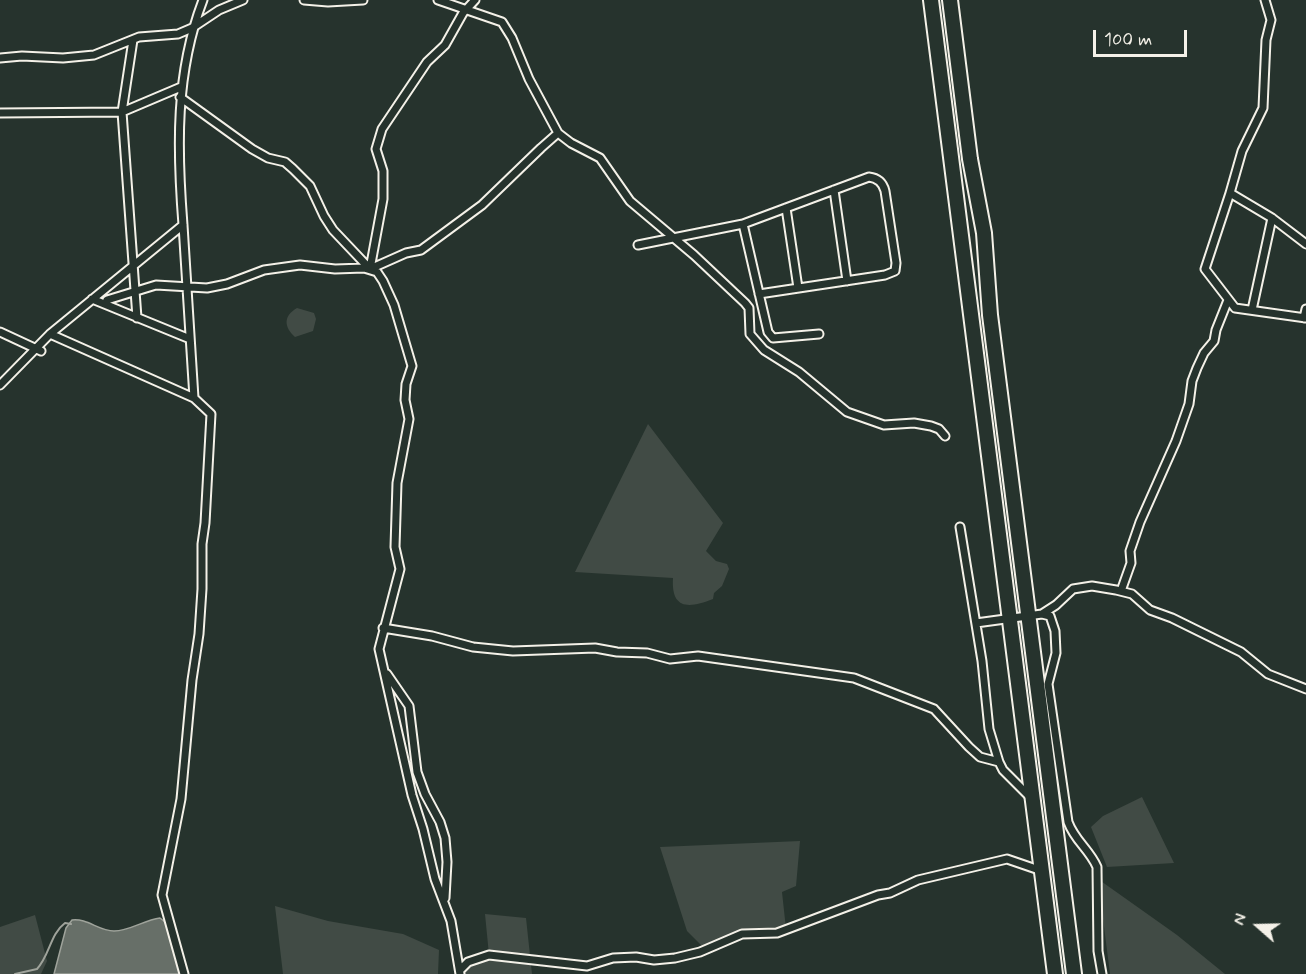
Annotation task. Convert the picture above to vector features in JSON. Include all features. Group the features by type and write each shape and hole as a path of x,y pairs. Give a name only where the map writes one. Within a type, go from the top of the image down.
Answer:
{"highway":[{"path":"931,0 1055,974"},
{"path":"950,0 970,159 984,233 990,315 1036,615 1074,974"}],"street":[{"path":"194,398 179,182 180,97 192,28 202,0"},
{"path":"2,57 63,58 94,55 139,37 178,34 192,28 219,10 243,0"},
{"path":"303,0 328,2 363,0"},
{"path":"438,0 502,22 558,133 571,143 600,158 630,201 674,237 745,303 749,308 750,334 764,350 799,372 848,412 884,425 914,423 931,426 939,429 945,436"},
{"path":"370,269 383,199 383,171 376,149 382,129 427,62 451,36 465,10 475,0"},
{"path":"1265,0 1271,20 1266,40 1263,108 1242,151 1204,269 1235,308 1305,318 1306,309"},
{"path":"133,40 122,112 137,318"},
{"path":"0,113 122,112 181,87"},
{"path":"180,97 252,149 268,158 285,162 293,169 310,186 333,230 370,269"},
{"path":"370,269 406,253 421,250 482,205 558,133"},
{"path":"638,245 743,224 869,177 875,177 880,181 885,191 896,263 895,271 890,274 759,294"},
{"path":"834,190 847,281"},
{"path":"1230,193 1272,218 1306,244"},
{"path":"786,208 798,288"},
{"path":"1252,310 1272,218"},
{"path":"743,224 770,336 773,338 819,334"},
{"path":"0,385 38,350 50,334 183,225"},
{"path":"107,300 135,290 163,284 186,288 207,288 227,284 277,267 300,265 335,269 370,269 377,272 383,281 394,305 412,366 406,384 405,400 409,418 397,483 395,548 400,570 379,649 412,795 435,879 451,921 460,972"},
{"path":"92,300 190,339"},
{"path":"1121,591 1131,563 1130,551 1140,522 1176,441 1189,404 1192,381 1197,368 1204,353 1212,344 1228,300"},
{"path":"0,332 38,350"},
{"path":"50,334 194,398 211,414 207,455 206,523 202,544 201,614 181,799 162,895 184,974"},
{"path":"960,527 976,623 989,729 999,762 1032,800"},
{"path":"1036,615 1056,605 1073,589 1092,586 1132,594 1150,610 1172,618 1241,652 1268,674 1306,689"},
{"path":"976,623 1036,615 1050,616 1055,631 1056,653 1048,684 1068,822 1073,835 1092,856 1097,867 1098,951 1102,974"},
{"path":"383,628 432,636 473,647 513,651 595,648 617,652 647,653 670,659 698,656 854,678 934,709 980,756 999,762"},
{"path":"383,668 409,706 417,772 445,838 447,862 444,901"},
{"path":"460,972 468,962 489,955 587,966 613,958 636,957 654,960 675,958 700,952 742,934 777,933 868,898 890,893 918,880 1007,859 1042,871"}],"shaded area":[{"path":"297,308 314,313 316,319 313,331 295,337 287,326 287,318"},
{"path":"648,424 723,523 706,551 716,561 727,564 729,569 722,586 714,593 713,599 696,604 683,604 675,596 673,578 575,572"},
{"path":"1142,797 1174,863 1107,867 1091,827 1103,816"},
{"path":"800,841 796,886 782,892 786,929 749,934 706,950 687,931 660,847"},
{"path":"1098,879 1177,935 1225,974 1110,974"},
{"path":"275,906 328,921 403,934 439,950 438,974 283,974"},
{"path":"485,914 526,918 532,974 460,974 462,966 489,955"},
{"path":"35,915 47,961 41,974 0,974 0,927"},
{"path":"160,918 165,922 180,974 54,974 66,928 72,920 83,921 114,931"}],"waterway":[{"path":"15,974 37,969 56,933 65,923 71,924"}]}
